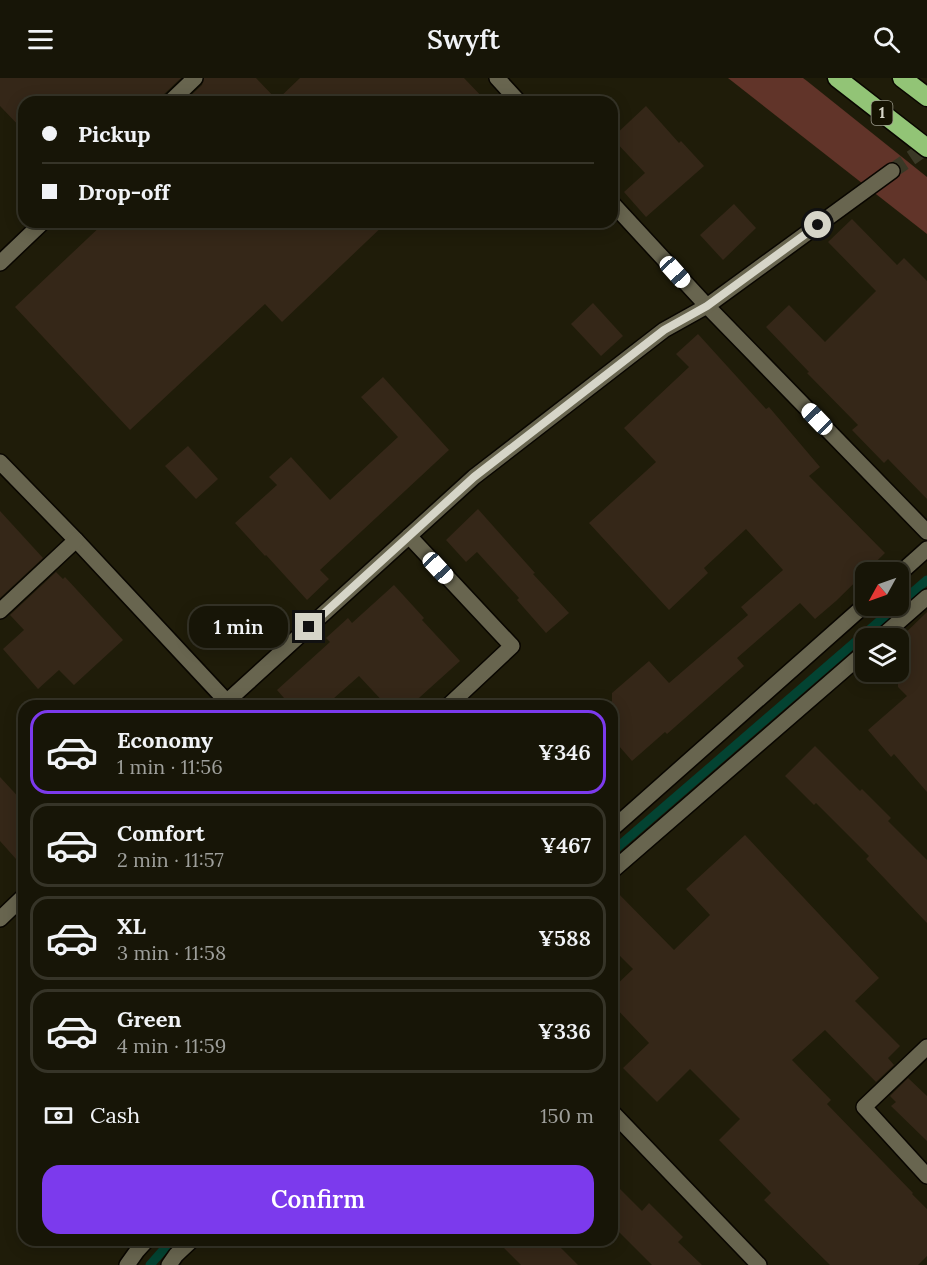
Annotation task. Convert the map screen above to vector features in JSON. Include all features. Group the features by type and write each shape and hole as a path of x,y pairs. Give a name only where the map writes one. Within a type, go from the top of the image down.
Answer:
{"highway":[{"name":"1","path":"837,78 927,148"},
{"name":"1","path":"902,78 927,97"},
{"path":"917,78 927,88"}],"street":[{"path":"176,96 195,78"},
{"path":"497,78 514,96"},
{"path":"231,700 474,477 664,330 707,306 892,171"},
{"path":"618,210 707,306 927,532"},
{"path":"0,263 37,228"},
{"path":"0,462 76,540 221,700"},
{"path":"409,536 512,646 454,700"},
{"path":"0,611 76,540"},
{"path":"909,565 927,549"},
{"path":"892,628 927,597"},
{"path":"618,824 855,614"},
{"path":"618,866 855,661"},
{"path":"0,919 18,902"},
{"path":"927,1047 864,1107 927,1176"},
{"path":"618,1118 759,1265"},
{"path":"127,1265 142,1246"},
{"path":"169,1265 186,1246"}],"shaded area":[{"path":"728,78 803,78 807,81 927,177 927,234"}],"building":[{"path":"0,78 181,78 163,96 18,96 18,125 0,106"},
{"path":"204,78 256,78 273,96 190,96 202,85"},
{"path":"300,78 464,78 481,96 281,96"},
{"path":"646,106 679,143 681,141 704,166 646,217 624,192 645,173 618,144 618,132"},
{"path":"734,204 756,228 723,260 700,235"},
{"path":"852,219 897,265 904,258 927,281 927,499 888,459 884,463 852,430 858,425 766,327 789,305 825,342 876,291 828,242"},
{"path":"99,228 381,228 282,322 265,304 130,430 15,307"},
{"path":"593,303 623,336 601,356 571,324"},
{"path":"698,334 766,409 769,407 820,467 809,476 885,553 876,562 855,562 855,582 815,619 800,603 737,658 744,666 667,734 665,732 632,761 618,745 618,700 612,700 612,693 649,661 669,683 748,615 741,607 783,570 746,529 704,568 708,573 669,610 589,523 656,462 624,428 689,367 676,354"},
{"path":"383,377 449,450 320,570 329,579 307,600 235,523 277,485 269,477 291,457 330,500 398,437 361,397"},
{"path":"188,446 218,479 196,499 165,466"},
{"path":"478,509 569,613 546,633 517,600 519,598 477,552 466,562 446,540"},
{"path":"0,511 43,558 0,598"},
{"path":"56,572 63,579 65,577 123,640 74,685 59,670 38,689 3,649 24,630 10,615"},
{"path":"394,585 424,618 422,620 460,661 417,700 381,700 359,676 332,700 286,700 277,690 330,642 326,638 348,618 352,623"},
{"path":"927,612 927,792 894,754 891,757 868,730 907,696 898,687 898,682 909,682 909,629"},
{"path":"815,746 891,818 888,821 927,860 927,923 866,859 869,856 816,803 814,805 785,776"},
{"path":"0,777 18,796 18,861 0,841"},
{"path":"745,835 879,978 855,1001 900,1046 888,1058 894,1065 876,1082 825,1030 792,1060 831,1100 827,1104 927,1209 927,1256 918,1265 830,1265 764,1200 771,1193 719,1140 740,1119 690,1069 657,1102 623,1068 649,1043 618,1010 618,983 633,969 618,954 618,893 674,950 710,915 686,889"},
{"path":"908,1078 927,1096 927,1141 891,1106 896,1102 890,1096"},
{"path":"618,1187 642,1211 649,1203 683,1237 678,1242 702,1265 652,1265 618,1231"},
{"path":"502,1246 559,1246 578,1265 521,1265"}],"waterway":[{"path":"909,596 927,580"},
{"path":"618,847 885,616"},
{"path":"150,1265 167,1246"}],"tunnel":[{"path":"892,171 927,147"}],"route":[{"path":"309,627 474,477 664,330 707,306 818,225"}]}
